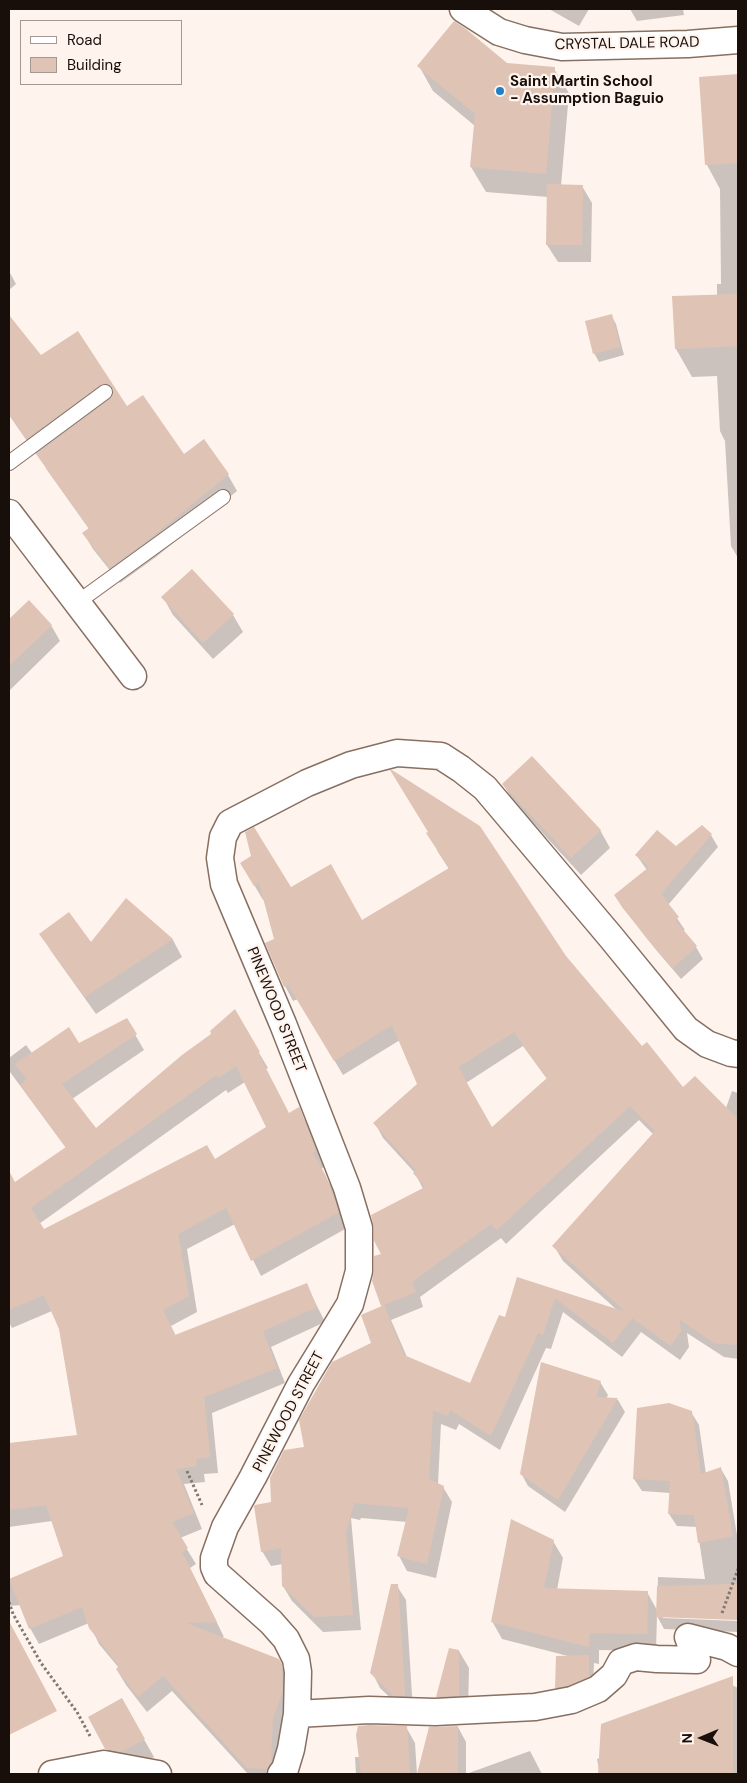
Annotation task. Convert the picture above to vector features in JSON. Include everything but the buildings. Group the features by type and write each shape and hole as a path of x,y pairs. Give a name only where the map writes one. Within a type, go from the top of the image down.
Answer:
{"street":[{"name":"CRYSTAL DALE ROAD","path":"463,9 499,32 562,48 688,44 738,40"},
{"path":"9,513 133,676"},
{"name":"PINEWOOD STREET","path":"280,1774 285,1769 291,1750 299,1702 298,1672 292,1648 271,1622 217,1574 214,1567 214,1558 225,1527 253,1478 301,1384 350,1304 359,1271 359,1228 347,1188 283,1024 224,884 220,858 223,837 230,822 307,783 351,765 397,753 441,756 485,788 686,1029 707,1044 738,1054"},
{"path":"297,1714 369,1710 435,1712 536,1707 572,1700 598,1689 614,1675 621,1662 636,1657 697,1660 688,1637 712,1642 738,1652"},
{"path":"52,1774 104,1764 158,1774"}],"lane":[{"path":"9,463 105,392"},
{"path":"78,602 223,497"}],"path":[{"path":"712,1642 738,1569"},
{"path":"9,1602 13,1614 41,1663 77,1712 104,1764"}],"place":[{"name":"Saint Martin School - Assumption Baguio","path":"500,91"}]}
